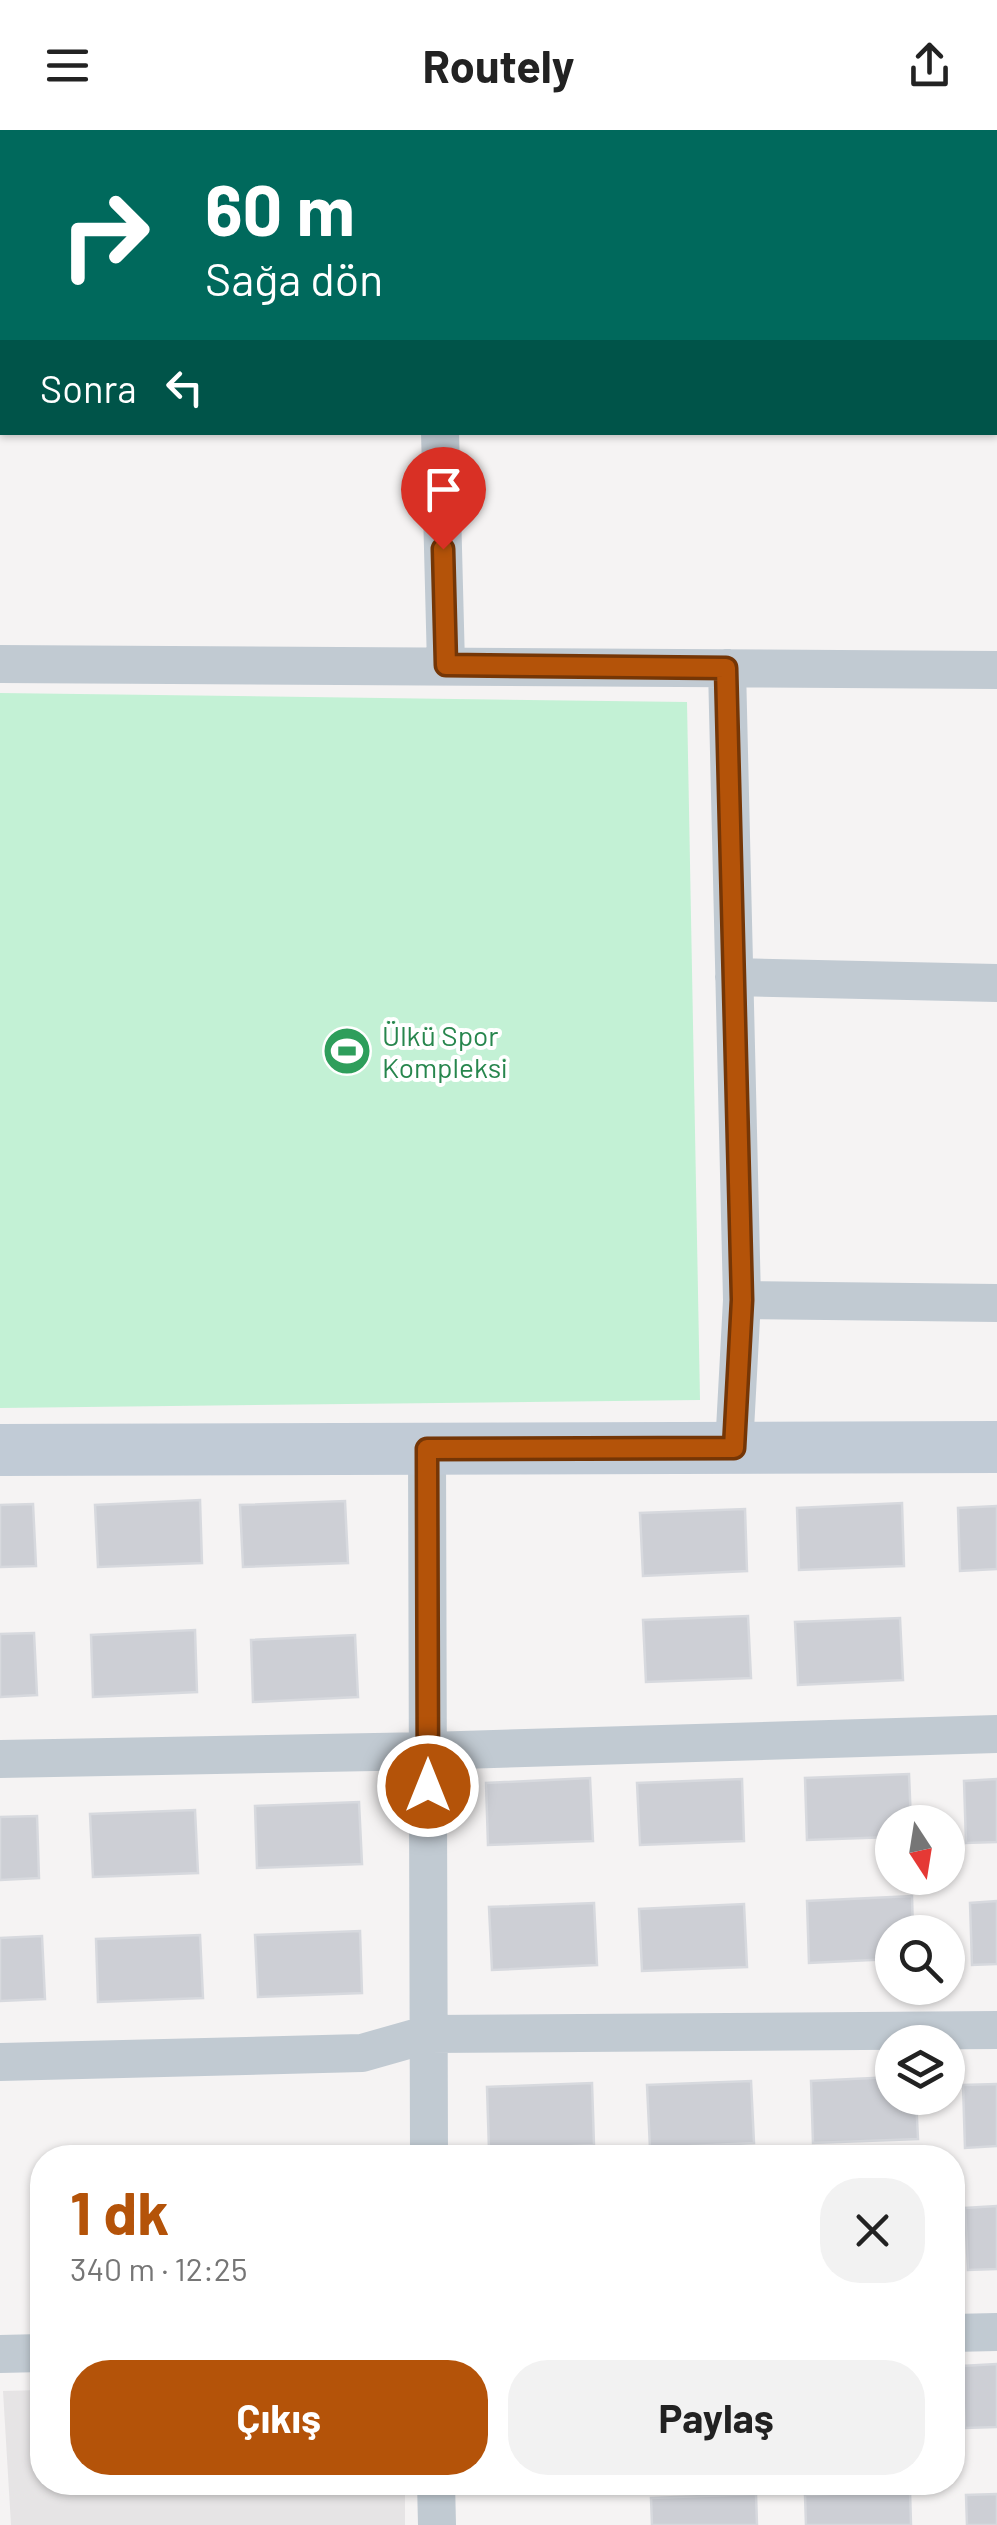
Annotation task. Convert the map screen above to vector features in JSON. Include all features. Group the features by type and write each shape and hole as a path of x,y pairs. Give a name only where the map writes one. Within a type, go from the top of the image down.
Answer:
{"street":[{"path":"440,435 446,665"},
{"path":"0,664 997,670"},
{"path":"726,668 742,1300 734,1448"},
{"path":"734,977 997,983"},
{"path":"742,1300 997,1303"},
{"path":"0,1450 997,1447"},
{"path":"427,1449 430,2145"},
{"path":"0,1759 997,1734"},
{"path":"0,2062 362,2054 429,2034 997,2030"},
{"path":"965,2333 997,2332"},
{"path":"0,2354 30,2353"},
{"path":"436,2495 437,2525"}],"shaded area":[{"path":"30,2390 30,2495 405,2495 405,2525 11,2525 3,2391"}],"green space":[{"name":"Ülkü Spor Kompleksi","path":"0,693 687,702 700,1400 0,1408"}],"building":[{"path":"200,1500 202,1563 98,1567 95,1505"},
{"path":"345,1501 348,1563 243,1567 240,1505"},
{"path":"902,1503 904,1566 799,1570 797,1508"},
{"path":"33,1504 36,1566 0,1567 0,1505"},
{"path":"997,1506 997,1569 960,1571 958,1508"},
{"path":"745,1509 747,1571 643,1576 640,1513"},
{"path":"748,1616 751,1678 646,1682 643,1620"},
{"path":"900,1618 903,1680 798,1685 795,1622"},
{"path":"195,1630 197,1692 93,1697 91,1635"},
{"path":"34,1633 37,1695 0,1697 0,1634"},
{"path":"355,1635 358,1697 253,1702 251,1640"},
{"path":"909,1774 910,1805 875,1805 875,1838 807,1840 805,1778"},
{"path":"590,1778 593,1841 488,1845 486,1783"},
{"path":"742,1779 744,1841 640,1845 637,1783"},
{"path":"997,1779 997,1842 966,1843 964,1781"},
{"path":"359,1802 362,1864 257,1868 255,1806"},
{"path":"195,1810 198,1873 93,1877 90,1814"},
{"path":"37,1816 39,1878 0,1880 0,1817"},
{"path":"912,1896 913,1915 875,1915 875,1960 809,1963 807,1901"},
{"path":"997,1901 997,1964 972,1965 970,1903"},
{"path":"594,1903 597,1965 492,1970 489,1907"},
{"path":"744,1904 747,1967 642,1971 639,1909"},
{"path":"360,1931 362,1993 258,1997 255,1935"},
{"path":"200,1935 203,1998 98,2002 96,1939"},
{"path":"42,1936 45,1999 0,2001 0,1938"},
{"path":"875,2078 875,2115 917,2115 918,2139 813,2143 811,2081"},
{"path":"751,2081 754,2143 650,2145 647,2085"},
{"path":"592,2083 594,2145 489,2145 487,2087"},
{"path":"997,2084 997,2146 965,2145 965,2085"},
{"path":"997,2206 997,2269 968,2270 965,2208"},
{"path":"997,2364 997,2427 965,2428 965,2366"},
{"path":"997,2494 997,2525 967,2525 966,2495"},
{"path":"756,2495 757,2525 652,2525 651,2498"},
{"path":"805,2495 910,2495 911,2525 806,2525"}],"place":[{"name":"Ülkü Spor Kompleksi","path":"347,1051"}],"route":[{"path":"428,1786 427,1449 734,1448 742,1300 726,668 446,665 443,549"}]}
